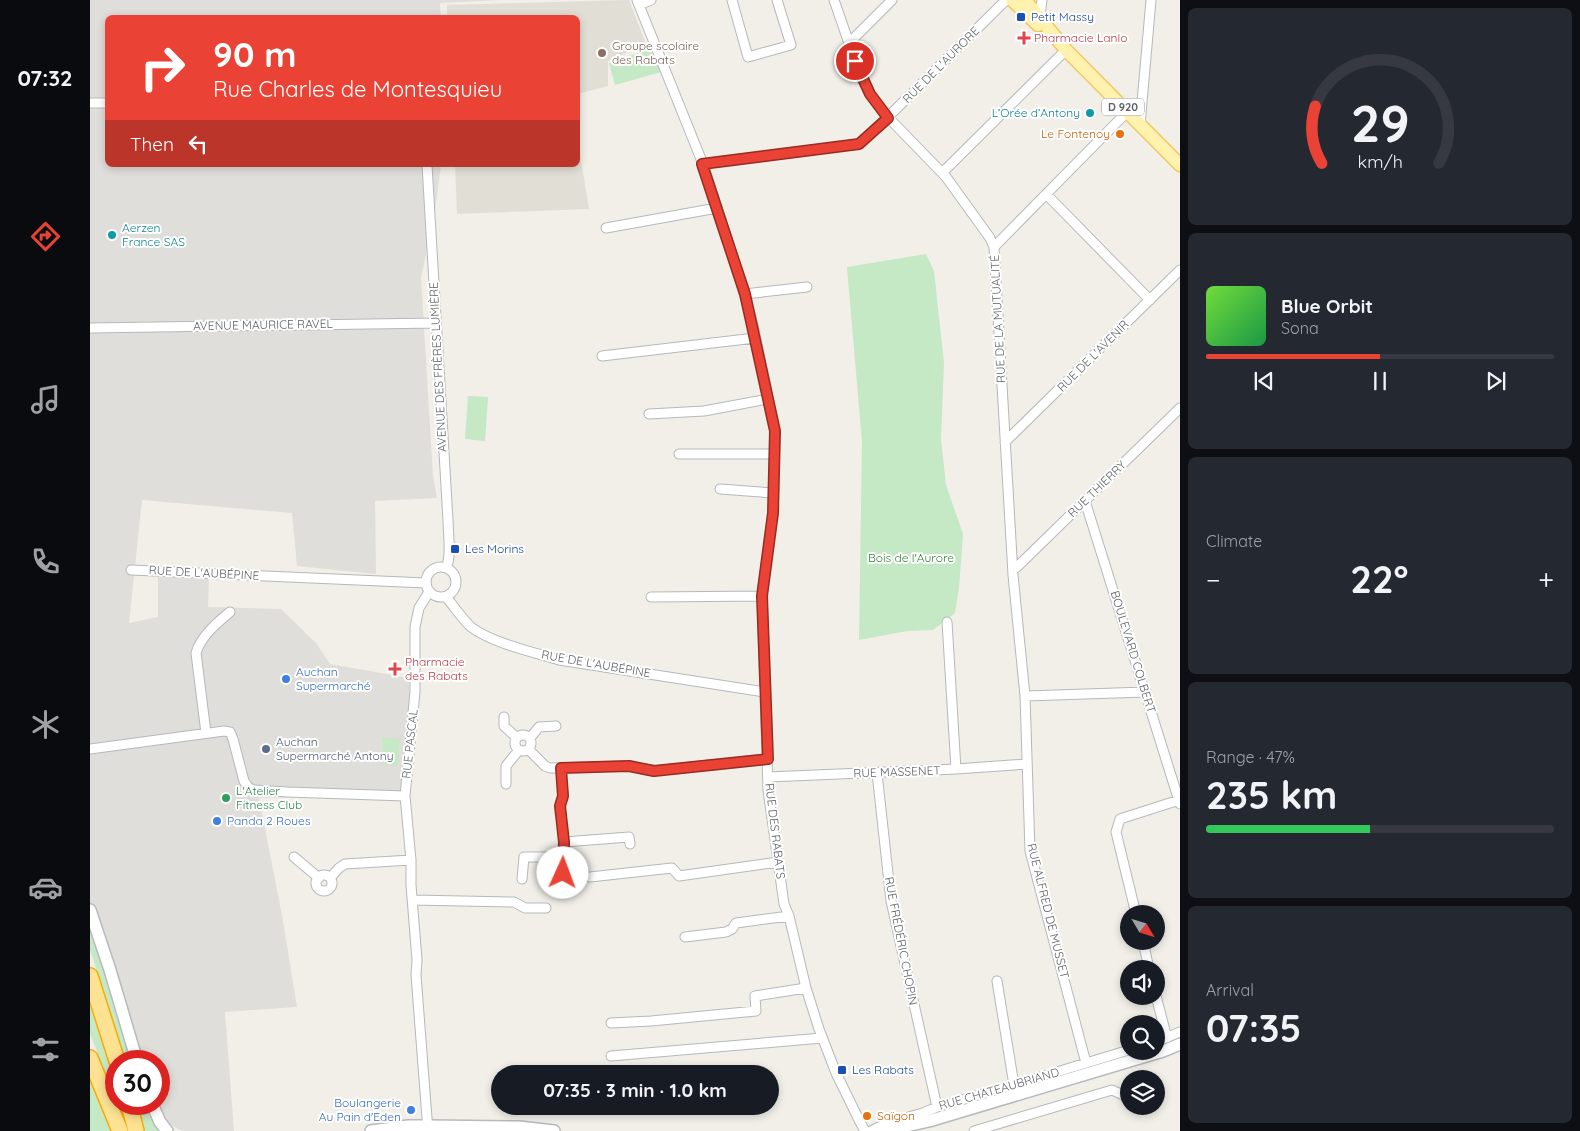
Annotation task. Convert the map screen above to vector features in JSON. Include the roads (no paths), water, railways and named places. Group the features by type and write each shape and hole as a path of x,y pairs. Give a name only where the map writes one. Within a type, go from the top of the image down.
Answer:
{"highway":[{"path":"90,976 114,1050"},
{"path":"90,1058 120,1131"},
{"path":"132,1115 136,1131"}],"main road":[{"name":"D 920","path":"1012,0 1052,40 1066,50"},
{"name":"D 920","path":"1030,1 1066,50 1180,166"}],"street":[{"path":"638,2 650,0"},
{"path":"732,0 748,58 791,45 777,0"},
{"name":"RUE DE LA MUTUALITÉ","path":"834,0 860,75 870,94 888,118 942,172 990,238 994,247 1013,570 1025,696"},
{"path":"849,43 892,0"},
{"name":"RUE DE L'AURORE","path":"702,164 859,144 888,118 1006,0"},
{"path":"1140,125 1151,0"},
{"name":"RUE DES RABATS","path":"638,2 677,96 702,164 745,294 775,431 773,513 762,596 768,777 778,862 784,904 789,916 806,988 822,1038 836,1072 865,1131"},
{"path":"942,172 1066,50"},
{"path":"90,103 105,103"},
{"path":"994,247 1127,112"},
{"name":"AVENUE DES FRÈRES LUMIÈRE","path":"427,167 448,520 448,565 446,568"},
{"path":"1046,194 1150,300"},
{"path":"606,228 717,208"},
{"name":"RUE DE L'AVENIR","path":"1005,442 1180,270"},
{"path":"745,294 807,287"},
{"name":"AVENUE MAURICE RAVEL","path":"90,328 436,323"},
{"path":"602,356 755,338"},
{"path":"649,414 704,411 768,399"},
{"name":"RUE THIERRY","path":"1013,570 1180,408"},
{"path":"679,454 774,454"},
{"path":"720,489 773,493"},
{"name":"BOULEVARD COLBERT","path":"1085,501 1180,802"},
{"path":"441,567 446,568 454,573 456,582 454,591 446,597 437,597 429,592 426,583 427,578 432,570 441,567"},
{"name":"RUE DE L'AUBÉPINE","path":"131,570 426,583"},
{"name":"RUE PASCAL","path":"428,1129 416,975 417,960 411,860 405,796 415,692 416,627 419,608 429,592"},
{"path":"650,597 762,596"},
{"name":"RUE DE L'AUBÉPINE","path":"446,597 470,626 483,634 529,652 559,660 765,692"},
{"path":"206,732 196,653 198,645 203,638 230,612"},
{"path":"948,622 956,770"},
{"path":"1025,696 1146,692"},
{"name":"RUE ALFRED DE MUSSET","path":"1025,696 1030,851 1086,1063"},
{"path":"504,717 504,726 517,738"},
{"path":"530,738 539,727 556,726"},
{"path":"90,749 224,731 230,732 244,781 253,790 405,796"},
{"path":"517,738 523,735 530,738"},
{"path":"517,738 516,746 550,768 629,766 654,771 768,759"},
{"path":"506,784 506,766 532,745 530,738"},
{"name":"RUE MASSENET","path":"768,777 956,770 1027,764"},
{"path":"561,768 563,796 560,806 564,842 563,889"},
{"name":"RUE FRÉDÉRIC CHOPIN","path":"877,773 891,901 937,1106"},
{"path":"1134,905 1116,832 1120,819 1180,802"},
{"path":"564,842 629,837 630,844"},
{"path":"522,879 524,856 564,857"},
{"path":"294,857 319,878"},
{"path":"330,878 338,868 345,864 411,860"},
{"path":"590,877 672,868 679,876 778,862"},
{"path":"319,878 324,876 330,878"},
{"path":"319,878 317,886 324,891 331,887 330,878"},
{"path":"413,900 514,902 525,908 546,908"},
{"path":"90,910 134,1050"},
{"path":"685,937 726,932 732,929 736,923 789,916"},
{"path":"997,981 1014,1085"},
{"path":"611,1023 756,1012 755,996 806,988"},
{"path":"1158,1005 1167,1038 1180,1032"},
{"path":"611,1056 822,1038"},
{"path":"882,1131 929,1121 983,1106 1163,1051 1180,1044"},
{"path":"922,1131 1180,1050"},
{"name":"RUE CHATEAUBRIAND","path":"871,1131 887,1123 923,1113 937,1106 1120,1053"},
{"path":"974,1131 994,1128 1112,1090 1120,1093"},
{"path":"923,1113 983,1106"},
{"path":"157,1115 166,1131"},
{"path":"371,1131 408,1126 428,1129 518,1127 534,1131 554,1131"}],"place":[{"name":"Petit Massy","path":"1021,17"},
{"name":"Pharmacie Lanlo","path":"1024,38"},
{"name":"Groupe scolaire des Rabats","path":"602,53"},
{"name":"L’Orée d’Antony","path":"1090,113"},
{"name":"Le Fontenoy","path":"1120,134"},
{"name":"Aerzen France SAS","path":"112,235"},
{"name":"Les Morins","path":"455,549"},
{"name":"Pharmacie des Rabats","path":"395,669"},
{"name":"Auchan Supermarché","path":"286,679"},
{"name":"Auchan Supermarché Antony","path":"266,749"},
{"name":"L'Atelier Fitness Club","path":"226,798"},
{"name":"Panda 2 Roues","path":"217,821"},
{"name":"Les Rabats","path":"842,1070"},
{"name":"Boulangerie Au Pain d'Eden","path":"411,1110"},
{"name":"Saïgon","path":"867,1116"}],"park label":[{"name":"Bois de l'Aurore","path":"911,558"}]}
